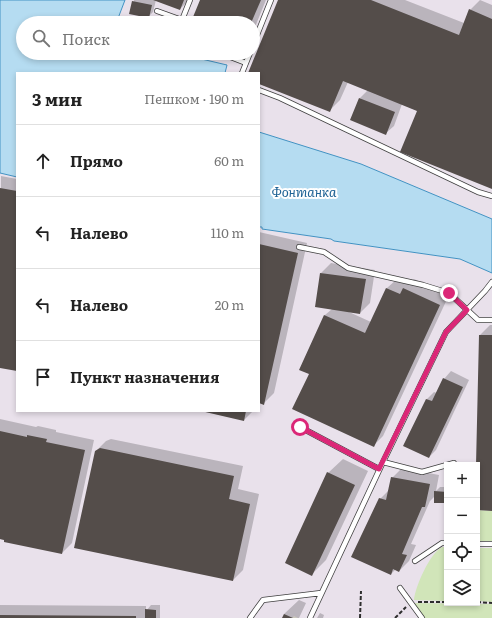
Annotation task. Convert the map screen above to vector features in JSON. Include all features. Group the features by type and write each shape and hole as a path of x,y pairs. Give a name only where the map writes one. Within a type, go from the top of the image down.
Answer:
{"lane":[{"path":"185,16 190,0"},
{"path":"260,28 271,0"},
{"path":"157,11 170,16"},
{"path":"238,60 246,63"},
{"path":"242,72 247,60"},
{"path":"260,90 280,98 478,192 492,196"},
{"path":"299,247 324,252 348,268 423,285 449,293 478,320 492,320"},
{"path":"310,618 382,462 446,332 492,282"},
{"path":"300,427 379,469"},
{"path":"382,462 422,472 444,466"},
{"path":"416,561 442,543 444,543"},
{"path":"480,544 492,544"},
{"path":"400,588 422,618"},
{"path":"250,618 263,600 321,593"}],"path":[{"path":"360,591 360,618"},
{"path":"397,617 410,602 444,602"},
{"path":"480,602 492,603"}],"shaded area":[{"path":"125,0 492,0 492,219 361,164 260,132 260,72 225,72 227,65 206,60 260,60 260,16 119,16"},
{"path":"0,173 16,177 16,412 260,412 260,227 262,227 262,229 332,239 334,241 460,259 492,273 492,618 298,618 294,616 292,618 0,618"}],"green space":[{"path":"480,510 492,511 492,542 480,542"},
{"path":"444,547 444,601 414,600 417,587 424,571 437,550"},
{"path":"480,548 492,548 492,602 480,601"},
{"path":"414,603 444,603 444,606 480,606 480,604 492,604 492,618 425,618"}],"water":[{"path":"0,0 125,0 119,16 16,16 16,60 206,60 227,65 225,72 16,72 16,177 0,173"},
{"name":"Фонтанка","path":"260,132 361,164 492,219 492,273 460,259 334,241 331,239 262,229 262,227 260,227"}],"building":[{"path":"153,0 184,0 180,10"},
{"path":"200,0 261,0 254,16 193,16"},
{"path":"278,0 371,0 459,35 469,9 492,19 492,189 400,152 417,111 343,81 330,112 260,84 260,72 248,72 253,60 260,60 260,44"},
{"path":"132,1 152,5 149,16 129,14"},
{"path":"359,98 395,112 386,135 350,120"},
{"path":"0,188 16,191 16,371 0,368"},
{"path":"260,244 298,253 264,405 260,403"},
{"path":"320,273 366,279 360,314 315,307"},
{"path":"386,288 400,294 403,288 440,305 374,447 292,409 309,374 299,370 324,315 365,333"},
{"path":"479,335 492,335 492,511 480,510 480,462 476,462"},
{"path":"443,378 463,387 429,458 403,446 426,399 432,401"},
{"path":"205,412 246,412 244,421"},
{"path":"0,431 27,437 27,435 47,439 46,442 85,450 62,554 4,542 4,540 0,539"},
{"path":"100,448 234,476 229,499 250,504 233,581 74,548 95,451"},
{"path":"327,472 355,485 312,576 285,563"},
{"path":"391,477 430,484 425,507 422,507 402,554 407,555 399,572 393,569 391,575 351,557 379,498 386,500"},
{"path":"434,491 444,492 444,503 434,503"},
{"path":"145,609 156,610 156,618 145,618"},
{"path":"284,614 293,618 282,618"},
{"path":"0,615 136,616 136,618 0,618"}],"route":[{"path":"300,427 379,469 446,332 467,310 449,293"}]}
